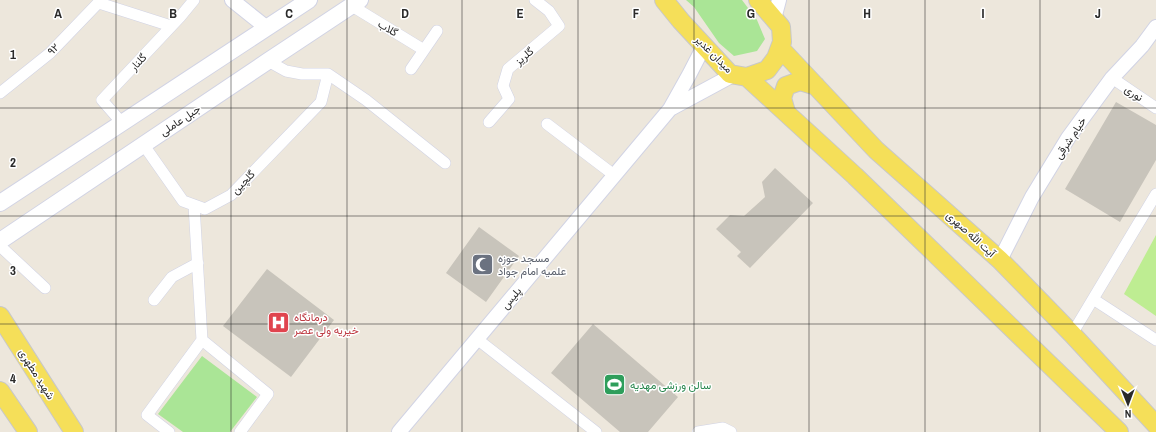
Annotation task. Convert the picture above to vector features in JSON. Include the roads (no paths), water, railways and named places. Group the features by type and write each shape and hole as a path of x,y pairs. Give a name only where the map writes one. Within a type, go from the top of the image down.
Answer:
{"main road":[{"path":"0,204 308,0"},
{"name":"میدان غدیر","path":"664,0 730,74 740,76 767,70 776,58 782,42 781,27 758,0"},
{"name":"جبل عاملی","path":"1,241 143,144 356,3"},
{"name":"آیت الله صهری","path":"780,48 876,150 1000,260 1072,334 1156,425"},
{"path":"740,76 786,112 855,176 1119,432"},
{"path":"786,112 782,98 786,86 800,81 816,86"},
{"name":"شهید مطهری","path":"0,316 74,432"},
{"path":"0,391 28,432"}],"street":[{"name":"گلنار","path":"122,123 102,100 194,0"},
{"path":"232,0 267,28"},
{"name":"گلریز","path":"489,122 509,99 503,86 508,69 559,26 549,11 535,0"},
{"path":"774,19 780,0"},
{"path":"100,1 171,26"},
{"name":"۹۲","path":"0,93 50,53 100,1"},
{"name":"گلاب","path":"356,3 424,50"},
{"name":"خیام شرقی","path":"1000,260 1032,197 1068,138 1112,78 1142,46 1156,27"},
{"path":"411,69 438,31"},
{"path":"670,109 704,46"},
{"path":"268,61 286,70 302,74 328,74 366,100 445,163"},
{"name":"گلچین","path":"194,205 205,209 231,195 320,102 328,74"},
{"path":"670,109 740,76"},
{"name":"نوری","path":"1112,78 1156,108"},
{"name":"پلیس","path":"399,432 670,109"},
{"path":"547,124 614,175"},
{"path":"143,144 183,201 194,205 202,340 147,415 169,432"},
{"path":"1072,334 1156,194"},
{"path":"1,241 45,288"},
{"path":"154,300 172,277 198,263"},
{"path":"1093,299 1156,340"},
{"path":"477,339 596,432"},
{"path":"202,340 268,394 240,432"},
{"path":"698,432 723,428 731,432"}],"place":[{"name":"مسجد حوزه علمیه امام جواد","path":"483,264"},
{"name":"درمانگاه خیریه ولی عصر","path":"279,323"},
{"name":"سالن ورزشی مهدیه","path":"615,385"}]}
